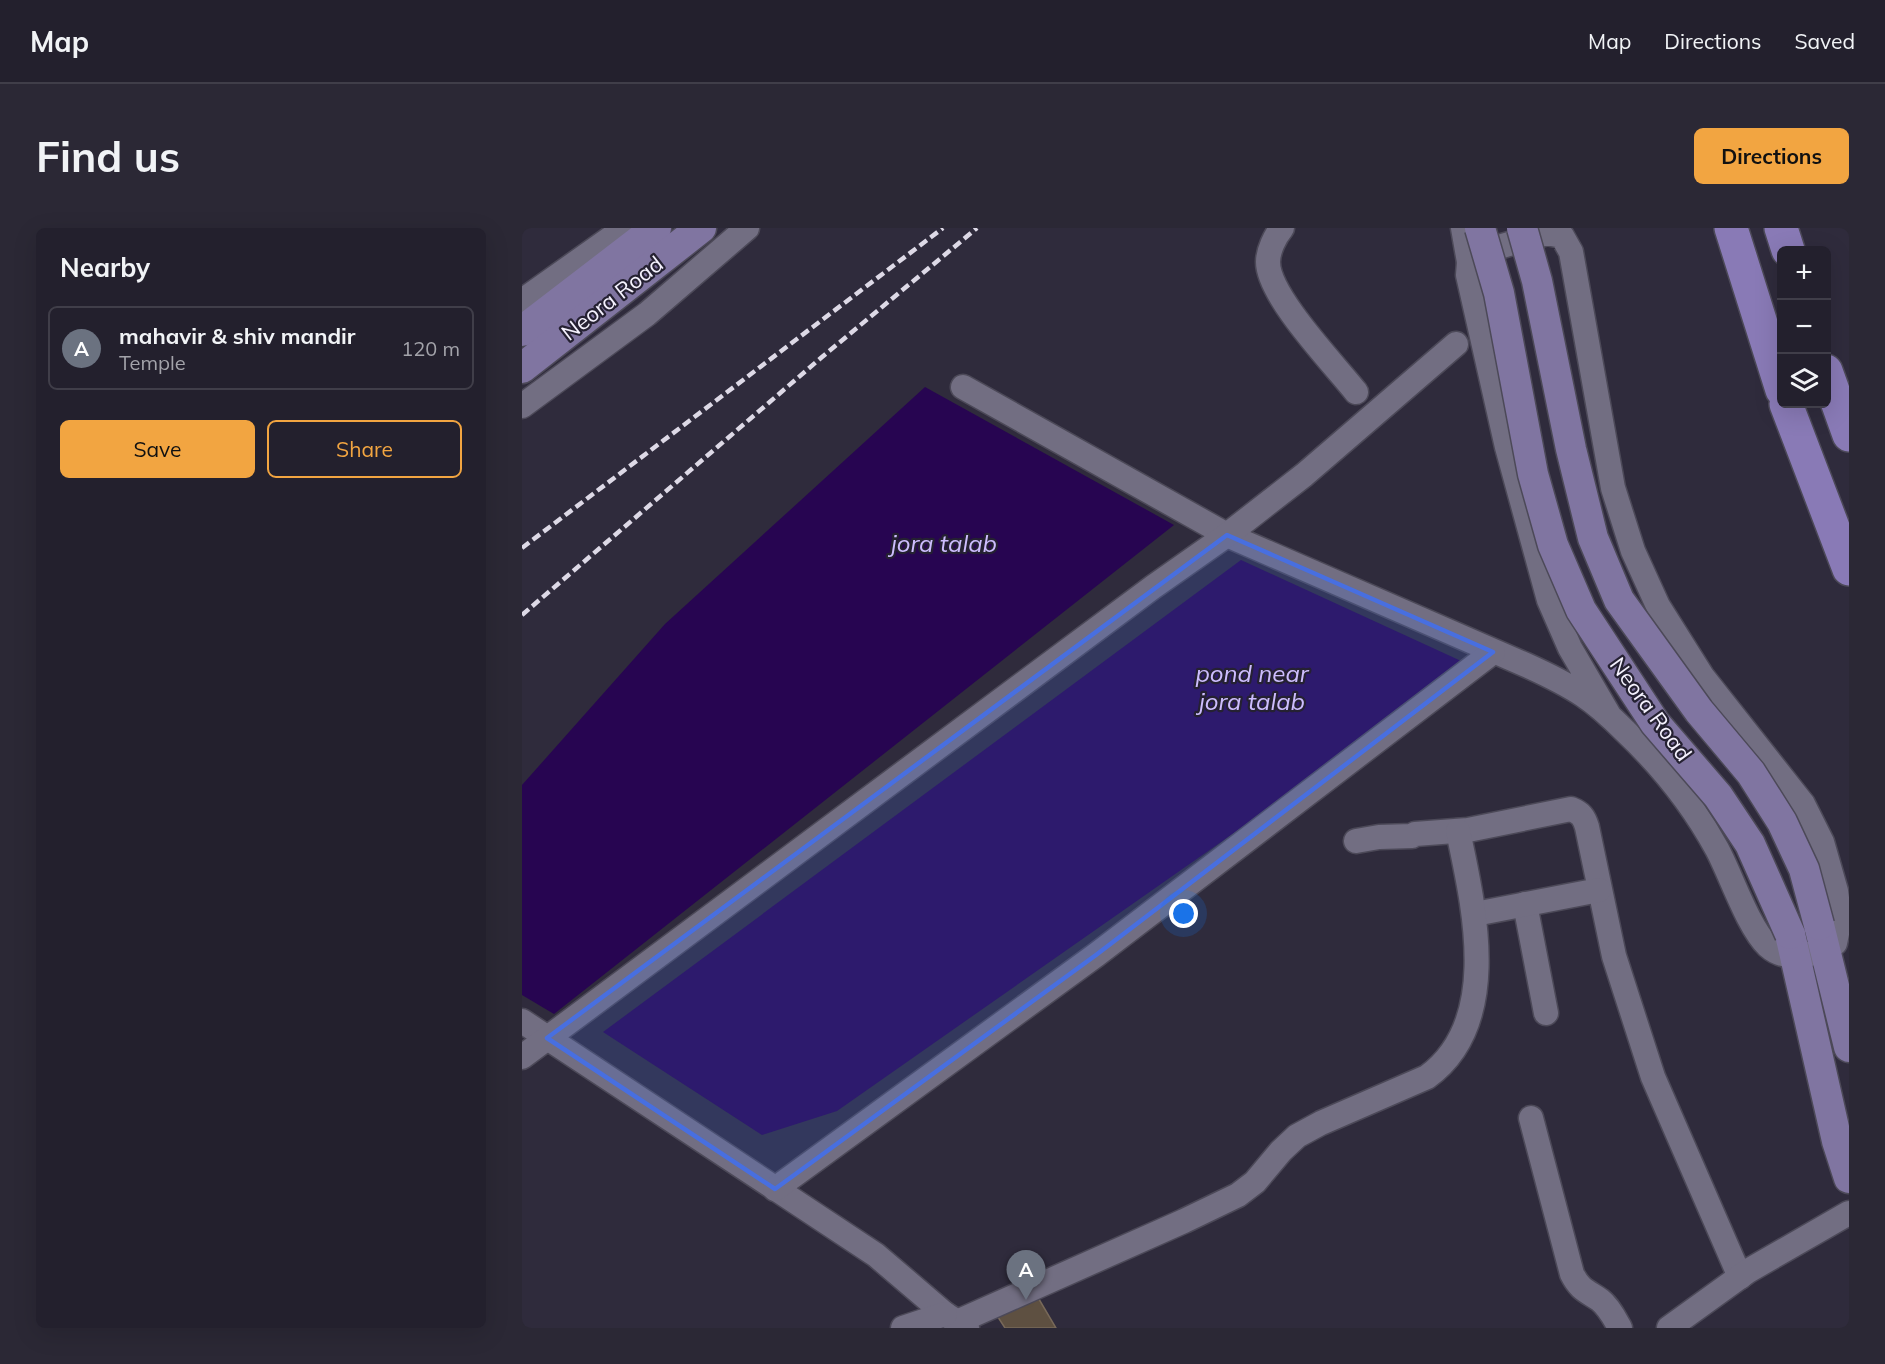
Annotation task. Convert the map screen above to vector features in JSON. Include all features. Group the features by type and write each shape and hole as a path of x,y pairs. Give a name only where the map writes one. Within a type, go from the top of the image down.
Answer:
{"highway":[{"path":"1731,228 1777,374"},
{"path":"1781,228 1787,246"},
{"path":"1831,383 1849,435"},
{"path":"1788,408 1849,569"}],"main road":[{"name":"Neora Road","path":"522,331 656,228"},
{"name":"Neora Road","path":"522,368 701,228"},
{"name":"Neora Road","path":"1480,228 1499,293 1533,474 1553,545 1581,609 1655,723 1718,796 1750,844 1793,946 1837,1141 1849,1178"},
{"name":"Neora Road","path":"1522,228 1537,281 1571,449 1593,538 1619,600 1700,711 1751,773 1782,822 1804,869 1849,1047"}],"street":[{"path":"522,300 625,228"},
{"path":"522,406 647,314 747,228"},
{"path":"1282,228 1270,251 1268,264 1275,285 1287,307 1356,392"},
{"path":"1463,228 1468,275 1507,447 1549,600 1570,648 1609,715"},
{"path":"963,387 1227,534 1557,680 1585,696 1609,715 1657,764 1702,822 1718,850 1756,931 1767,945 1780,954 1793,946 1823,937 1835,943 1840,918 1836,891 1822,842 1803,804 1702,676 1658,606 1633,551 1613,488 1570,252 1562,236 1547,234 1478,253 1468,261"},
{"path":"522,1057 1227,534 1304,475 1456,344"},
{"path":"775,1189 1105,948 1492,652"},
{"path":"1356,841 1458,831 1571,809 1584,817 1614,956 1653,1077 1740,1277"},
{"path":"903,1328 956,1321 1238,1195 1254,1182 1297,1136 1321,1123 1427,1077 1441,1067 1463,1035 1471,1010 1475,985 1477,944 1475,914 1458,831"},
{"path":"1475,914 1599,890"},
{"path":"1525,904 1546,1013"},
{"path":"522,1021 876,1255 956,1321"},
{"path":"1531,1118 1572,1274 1584,1291 1600,1300 1608,1309 1620,1328"},
{"path":"1669,1328 1740,1277 1849,1213"}],"highlighted area":[{"path":"1227,535 1493,652 1096,955 775,1189 547,1038"}],"water":[{"name":"jora talab","path":"925,387 1174,525 554,1014 522,995 522,785 665,624"},
{"name":"pond near jora talab","path":"1241,560 1472,666 837,1111 762,1135 603,1032"}],"building":[{"path":"1033,1289 1056,1328 1005,1328 994,1311"}],"railway":[{"path":"522,548 943,228"},
{"path":"522,615 822,357 977,228"}],"place":[{"name":"mahavir & shiv mandir","path":"1026,1300"}]}
